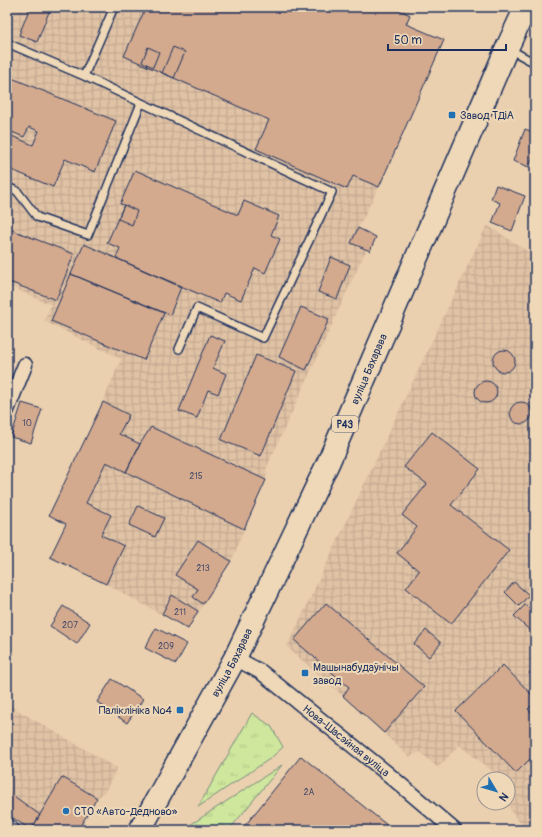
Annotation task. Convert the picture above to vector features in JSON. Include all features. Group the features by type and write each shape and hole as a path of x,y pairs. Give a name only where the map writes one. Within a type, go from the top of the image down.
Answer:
{"main road":[{"name":"вуліца Бахарава","path":"140,830 235,658 329,461 526,7"}],"street":[{"path":"7,410 25,365"},
{"name":"Нова-Шасэйная вуліца","path":"235,658 261,672 388,774 454,830"},
{"path":"7,826 12,830"}],"lane":[{"path":"84,76 114,7"},
{"path":"7,43 84,76 332,192 263,338 197,308 179,349"},
{"path":"507,48 535,63"},
{"path":"7,187 17,191 37,217 88,235 140,102"}],"shaded area":[{"path":"7,7 409,7 410,15 406,24 444,40 379,187 358,228 376,237 370,251 366,250 267,467 266,480 232,560 188,629 106,584 66,524 49,515 103,402 121,359 44,321 51,305 7,285"},
{"path":"487,225 535,256 535,830 528,830 511,811 516,811 516,771 492,771 459,745 438,768 420,752 409,757 287,647"},
{"path":"7,704 117,768 105,792 97,798 78,830 30,830 7,814"}],"green space":[{"path":"252,713 271,726 283,747 271,758 198,807"},
{"path":"282,765 229,830 185,830 187,827"}],"building":[{"path":"30,7 51,7 37,42 19,35"},
{"path":"146,7 393,7 410,15 406,24 444,40 379,187 353,176 347,189 256,149 269,120 124,56"},
{"path":"148,47 159,52 153,67 142,62"},
{"path":"173,47 185,52 174,78 162,73"},
{"path":"7,76 116,121 95,172 65,159 53,187 7,168 7,134 33,145 39,131 29,127 24,137 7,130"},
{"path":"525,129 535,133 535,151 529,167 513,161"},
{"path":"135,170 238,215 244,201 279,216 271,235 280,239 265,273 255,268 241,300 224,293 220,303 116,258 120,248 107,243 124,205 120,204"},
{"path":"496,185 525,196 512,231 492,223 500,203 491,199"},
{"path":"124,205 137,211 132,225 118,219"},
{"path":"7,228 74,254 56,300 7,281"},
{"path":"358,228 376,237 370,251 351,243"},
{"path":"84,244 181,287 170,315 71,274"},
{"path":"331,257 350,265 337,299 318,292"},
{"path":"71,274 164,313 144,360 51,321"},
{"path":"301,307 329,319 306,370 279,357"},
{"path":"210,335 225,341 213,368 226,374 218,394 208,390 197,418 179,411"},
{"path":"504,350 512,353 515,361 512,369 504,372 496,369 493,361 496,353"},
{"path":"256,355 296,371 261,456 221,440"},
{"path":"535,376 535,392 531,384"},
{"path":"486,381 494,384 497,392 494,400 486,403 478,400 475,392 478,384"},
{"path":"103,402 129,415 119,434 140,444 126,472 106,462 86,503 111,515 101,535 124,546 106,584 50,557 66,524 49,515"},
{"path":"521,402 529,405 532,413 529,421 521,424 513,421 510,413 513,405"},
{"path":"22,403 42,409 31,443 11,437"},
{"path":"151,427 266,480 244,529 126,472 140,444"},
{"path":"432,432 480,469 451,505 509,550 451,624 406,588 419,571 397,553 417,527 402,515 427,484 404,467"},
{"path":"138,506 164,518 155,537 129,525"},
{"path":"198,540 231,561 203,604 193,597 198,589 175,575"},
{"path":"514,582 529,595 519,606 505,592"},
{"path":"172,595 198,611 188,629 162,614"},
{"path":"326,603 424,687 384,733 343,696 349,687 294,640"},
{"path":"525,605 535,615 534,634 514,616"},
{"path":"63,606 90,623 77,644 50,626"},
{"path":"156,628 187,644 176,664 145,648"},
{"path":"426,630 441,643 429,657 414,644"},
{"path":"503,665 535,698 535,703 528,709 535,716 535,754 516,773 516,771 514,771 456,711"},
{"path":"535,667 535,679 529,673"},
{"path":"112,679 143,699 127,723 97,702"},
{"path":"301,756 393,830 245,830 243,828"},
{"path":"62,777 97,798 78,830 31,830"},
{"path":"7,791 40,815 31,830 7,814"}],"place":[{"name":"Завод ТДіА","path":"452,115"},
{"name":"Машынабудаўнічы завод","path":"305,673"},
{"name":"Паліклініка №4","path":"180,710"},
{"name":"СТО «Авто-Дедново»","path":"66,811"}]}
